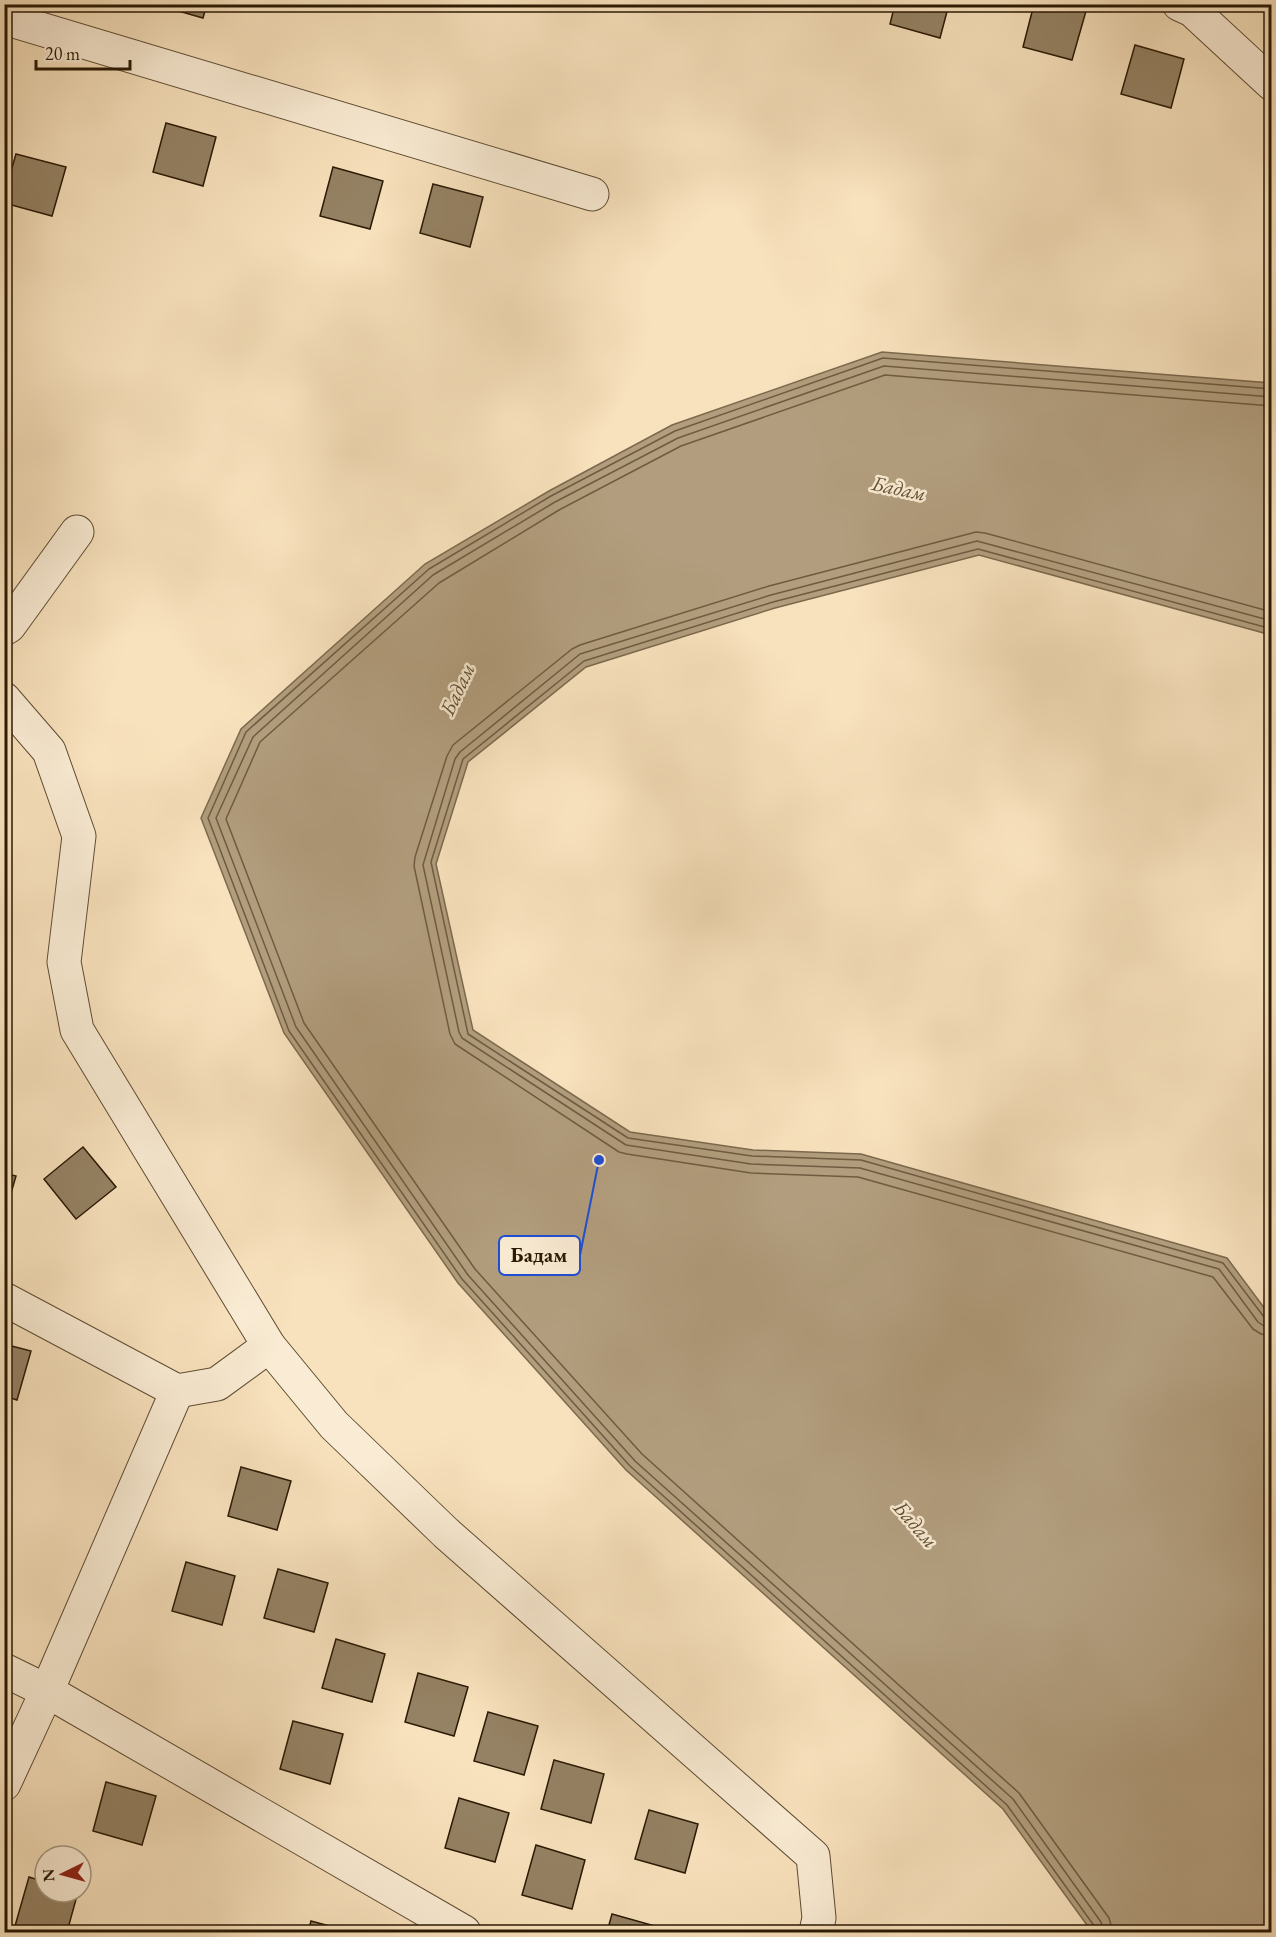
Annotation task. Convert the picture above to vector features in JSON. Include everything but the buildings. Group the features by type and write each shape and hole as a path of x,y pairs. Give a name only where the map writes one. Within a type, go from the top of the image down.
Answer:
{"street":[{"path":"1179,4 1192,10 1272,84"},
{"path":"4,18 592,194"},
{"path":"4,629 9,626 77,532"},
{"path":"4,699 49,751 79,836 64,962 77,1030 269,1346 334,1425 446,1533 813,1856 819,1918 816,1932"},
{"path":"4,1299 177,1390 217,1384 269,1346"},
{"path":"4,1784 47,1691 177,1390"},
{"path":"4,1670 47,1691 464,1932"}],"water":[{"path":"882,352 1271,383 1271,635 979,555 775,608 586,667 468,762 436,864 473,1030 630,1132 753,1150 861,1154 1227,1258 1271,1317 1271,1932 1092,1932 1003,1809 626,1470 458,1283 284,1033 201,818 241,729 425,564 549,491 672,425"}],"place":[{"name":"Бадам","path":"599,1160"}]}
